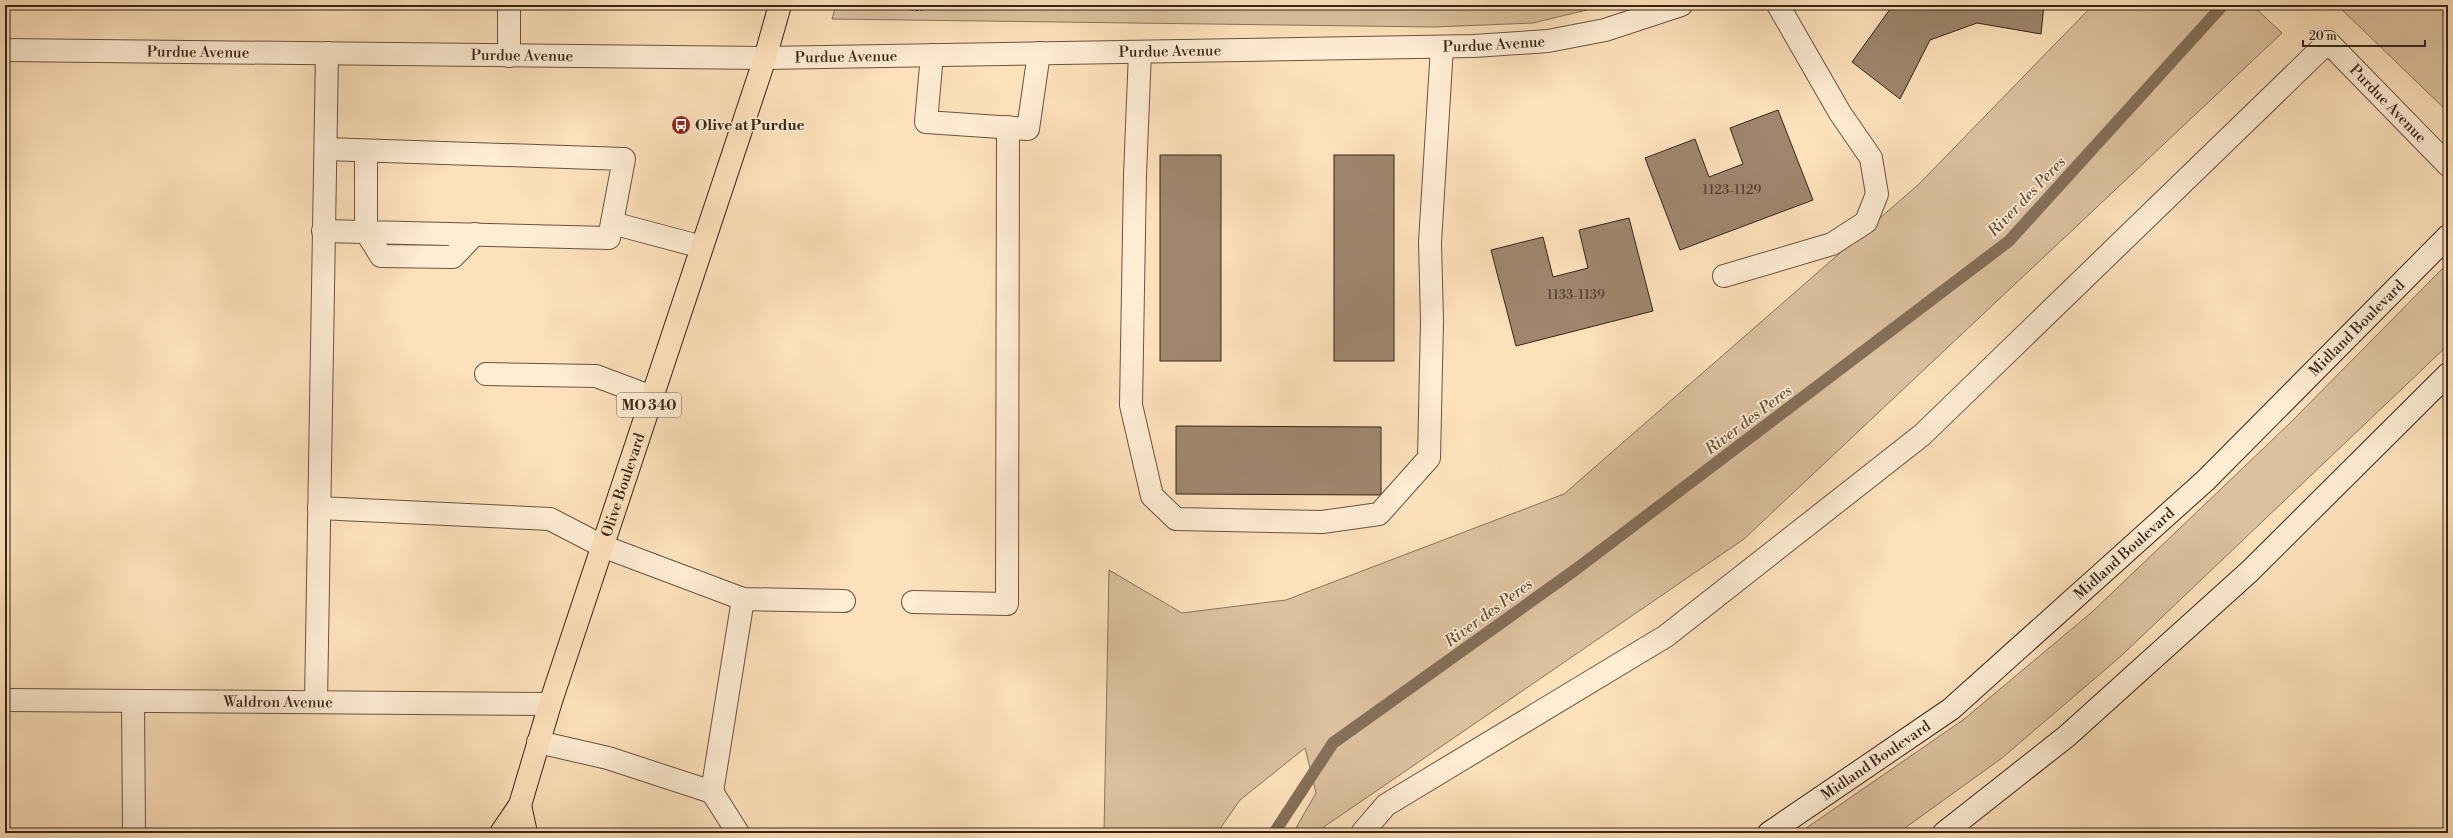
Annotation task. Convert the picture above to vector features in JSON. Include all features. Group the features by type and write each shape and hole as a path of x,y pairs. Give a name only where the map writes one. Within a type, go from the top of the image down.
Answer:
{"main road":[{"name":"Olive Boulevard","path":"501,833 520,805 550,704 765,58 780,5"},
{"name":"Olive Boulevard","path":"520,805 526,833"}],"street":[{"path":"509,5 509,56"},
{"name":"Purdue Avenue","path":"5,50 765,58 1442,47 1548,41 1605,30 1681,5"},
{"path":"1724,276 1832,244 1866,222 1877,194 1871,158 1840,113 1778,5"},
{"name":"Purdue Avenue","path":"1362,833 1386,805 1666,636 1922,435 2328,42 2448,165"},
{"path":"1140,52 1135,175 1131,406 1152,496 1176,519 1322,522 1379,514 1429,458 1432,322 1430,242 1442,47"},
{"path":"316,702 327,53"},
{"path":"932,56 926,122 1028,129 1039,54"},
{"path":"913,602 1007,604 1008,127"},
{"path":"324,231 609,238 624,159 366,152 326,149"},
{"path":"366,152 366,232"},
{"path":"612,222 702,247"},
{"name":"Midland Boulevard","path":"1769,833 1951,709 2206,480 2448,236"},
{"path":"486,374 596,376 652,398"},
{"path":"1944,833 2068,736 2250,571 2448,374"},
{"path":"319,508 550,518 602,546 742,599 844,601"},
{"path":"712,792 742,599"},
{"name":"Waldron Avenue","path":"5,700 550,704"},
{"path":"133,701 134,833"},
{"path":"538,742 608,758 712,792 738,833"}],"path":[{"path":"896,5 915,10 959,5"},
{"path":"2324,5 2348,5"}],"shaded area":[{"path":"836,5 1607,5 1533,23 1434,27 832,19"},
{"path":"2093,5 2252,5 2282,33 1744,539 1315,833 1293,833 1316,793 1305,748 1240,800 1217,833 1104,833 1109,570 1182,613 1286,600 1564,494 1919,184"},
{"path":"2337,5 2448,5 2448,112"},
{"path":"2442,269 2448,270 2448,345 2120,657 2002,758 1898,833 1799,833 1963,720 2092,612 2290,423"}],"building":[{"path":"1893,5 2044,5 2041,34 1977,23 1930,40 1900,99 1852,62"},
{"path":"1778,110 1813,200 1680,250 1645,158 1695,139 1709,177 1743,164 1730,128"},
{"path":"1160,155 1221,155 1221,361 1160,361"},
{"path":"1334,155 1394,155 1394,361 1334,361"},
{"path":"1629,218 1653,311 1516,346 1491,250 1543,237 1553,277 1588,268 1579,230"},
{"path":"1176,426 1381,427 1381,495 1176,494"}],"waterway":[{"name":"River des Peres","path":"1274,833 1333,743 1575,570 2009,241 2223,5"}],"place":[{"name":"Olive at Purdue","path":"681,125"}]}
